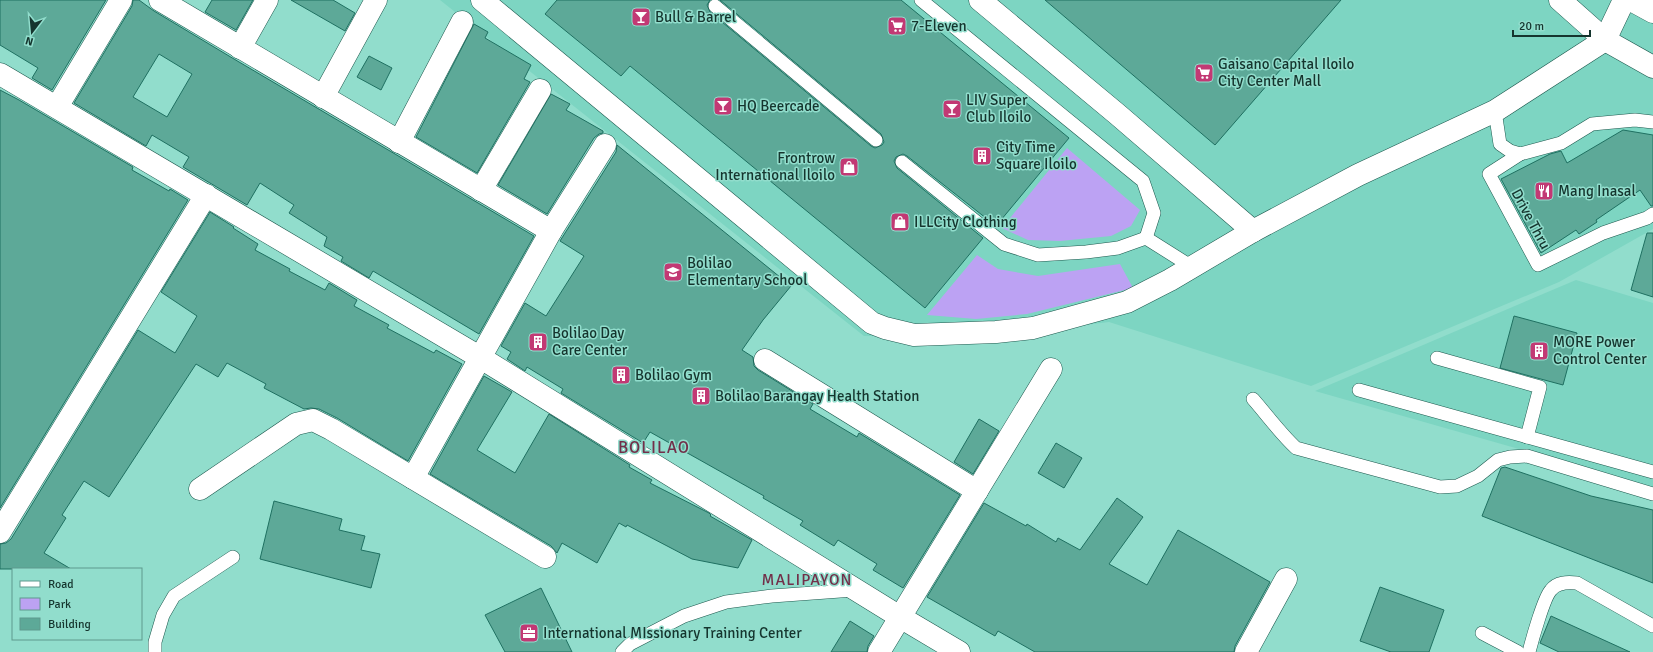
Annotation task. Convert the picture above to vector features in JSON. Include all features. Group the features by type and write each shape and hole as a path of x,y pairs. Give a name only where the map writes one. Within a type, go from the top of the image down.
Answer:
{"street":[{"path":"57,106 122,0"},
{"path":"240,48 267,0"},
{"path":"323,97 376,0"},
{"path":"980,0 1117,114 1253,231"},
{"path":"1560,0 1606,40 1653,67"},
{"path":"486,1 872,322 885,328 914,335 996,332 1033,328 1127,302 1170,280 1253,231 1358,175 1495,111 1606,40 1624,0"},
{"path":"1631,0 1653,12"},
{"path":"162,1 551,231"},
{"path":"399,142 462,22"},
{"path":"0,74 57,106 481,358 856,590 960,652"},
{"path":"481,190 540,90"},
{"path":"413,478 551,231 604,145"},
{"path":"0,532 206,195"},
{"path":"765,360 977,492"},
{"path":"879,652 1051,369"},
{"path":"200,488 296,424 313,420 331,429 545,557"},
{"path":"1246,652 1286,579"}],"lane":[{"path":"921,0 1143,181 1154,213 1146,238"},
{"path":"715,6 876,140"},
{"path":"1495,111 1500,144 1510,151 1520,154 1561,142 1592,124 1635,120 1653,122"},
{"name":"Drive Thru","path":"1520,154 1489,174 1538,265 1603,233 1647,218 1653,214"},
{"path":"902,162 1004,244 1038,255 1118,248 1146,238"},
{"path":"1146,238 1192,267"},
{"path":"1437,358 1540,387 1527,437"},
{"path":"1359,390 1653,472"},
{"path":"1253,399 1272,420 1284,438 1296,448 1440,487 1457,486 1478,476 1498,460 1510,457 1527,456 1653,494"},
{"path":"155,652 155,642 163,615 174,596 233,557"},
{"path":"1529,652 1550,590 1558,584 1567,582 1577,583 1653,626"},
{"path":"622,652 630,644 684,616 726,602 772,596 856,590"},
{"path":"1482,633 1518,652"}],"shaded area":[{"path":"440,0 1653,0 1653,229 1559,282 1311,386 1109,322 988,337 864,336"},
{"path":"1576,280 1653,303 1653,487 1315,391"}],"green space":[{"path":"1067,148 1140,210 1131,226 1111,236 1060,241 1028,240 1002,228"},
{"path":"977,255 998,269 1038,276 1120,264 1133,288 1027,314 976,319 927,315"}],"building":[{"path":"0,0 106,0 52,90 32,78 38,68 0,45"},
{"path":"133,0 139,0 154,11 234,59 534,236 479,334 373,271 369,278 341,261 343,257 324,246 327,237 289,213 294,205 260,183 247,205 183,167 189,157 152,135 146,146 74,103 132,6","holes":["159,54 192,74 167,117 133,97"]},
{"path":"212,0 253,0 236,30 205,12"},
{"path":"291,0 333,0 355,13 345,31"},
{"name":"City Time Square Iloilo","path":"557,0 710,0 707,5 710,12 875,148 882,145 884,142 881,134 720,0 901,0 1069,138 996,226 907,156 903,154 896,157 894,161 897,168 983,238 925,308 630,66 621,76 545,14"},
{"name":"Gaisano Capital Iloilo City Center Mall","path":"1045,0 1341,0 1215,145"},
{"path":"474,24 488,32 485,38 531,65 524,79 530,82 477,173 416,137"},
{"path":"369,56 392,68 381,90 357,77"},
{"path":"0,90 133,167 132,170 188,200 0,508"},
{"path":"551,94 570,104 566,110 603,131 603,133 594,138 547,214 498,185"},
{"path":"1623,130 1653,135 1653,206 1651,206 1640,190 1596,220 1597,222 1579,234 1576,230 1541,253 1501,179 1550,154 1561,151 1567,163"},
{"path":"617,145 791,286 763,320 742,350 753,357 754,366 813,404 810,409 857,437 859,433 960,495 903,588 873,570 877,564 838,540 834,546 800,525 803,521 763,498 764,496 650,432 643,443 561,393 563,389 527,367 525,371 507,359 511,352 501,346 525,303 546,316 584,256 560,241 616,152"},
{"path":"210,212 258,244 255,250 290,269 289,271 325,290 329,283 357,300 354,306 389,325 387,328 434,353 436,350 462,364 408,461 337,418 319,409 304,409 264,388 266,384 227,363 218,377 196,364 109,497 84,481 62,515 66,518 44,553 69,568 0,569 0,544 6,543 11,539 138,330 175,353 197,316 161,292"},
{"path":"1647,233 1653,233 1653,297 1631,290"},
{"name":"MORE Power Control Center","path":"1514,316 1577,333 1563,385 1500,368"},
{"path":"484,376 512,392 477,450 515,473 549,414 630,465 629,467 652,480 650,483 709,513 711,515 710,516 752,540 738,568 692,559 627,525 626,527 619,523 597,563 562,543 557,553 551,546 430,474"},
{"path":"979,419 999,431 973,474 954,462"},
{"path":"1056,443 1082,458 1064,488 1038,473"},
{"path":"1505,467 1591,496 1653,510 1653,583 1482,516 1501,468"},
{"path":"1117,498 1143,517 1109,564 1147,585 1178,530 1270,582 1235,646 1234,652 1035,652 998,631 995,636 927,597 984,503 1026,526 1027,524 1056,542 1058,538 1080,550"},
{"path":"274,501 342,519 339,530 365,536 361,550 380,554 371,588 260,559"},
{"path":"1380,587 1444,610 1429,652 1391,652 1360,641"},
{"name":"International MIssionary Training Center","path":"541,588 572,652 505,652 485,615"},
{"path":"1551,616 1630,652 1559,652 1540,643"},
{"path":"850,621 874,636 868,646 867,652 831,652"}],"place":[{"name":"Bull & Barrel","path":"641,17"},
{"name":"7-Eleven","path":"897,26"},
{"name":"Gaisano Capital Iloilo City Center Mall","path":"1204,73"},
{"name":"HQ Beercade","path":"723,106"},
{"name":"LIV Super Club Iloilo","path":"952,109"},
{"name":"City Time Square Iloilo","path":"982,156"},
{"name":"Frontrow International Iloilo","path":"849,167"},
{"name":"Mang Inasal","path":"1544,191"},
{"name":"ILLCity Clothing","path":"900,222"},
{"name":"Bolilao Elementary School","path":"673,272"},
{"name":"Bolilao Day Care Center","path":"538,342"},
{"name":"MORE Power Control Center","path":"1539,351"},
{"name":"Bolilao Gym","path":"621,375"},
{"name":"Bolilao Barangay Health Station","path":"701,396"},
{"name":"International MIssionary Training Center","path":"529,633"}],"district":[{"name":"BOLILAO","path":"654,447"},
{"name":"MALIPAYON","path":"807,580"}]}
